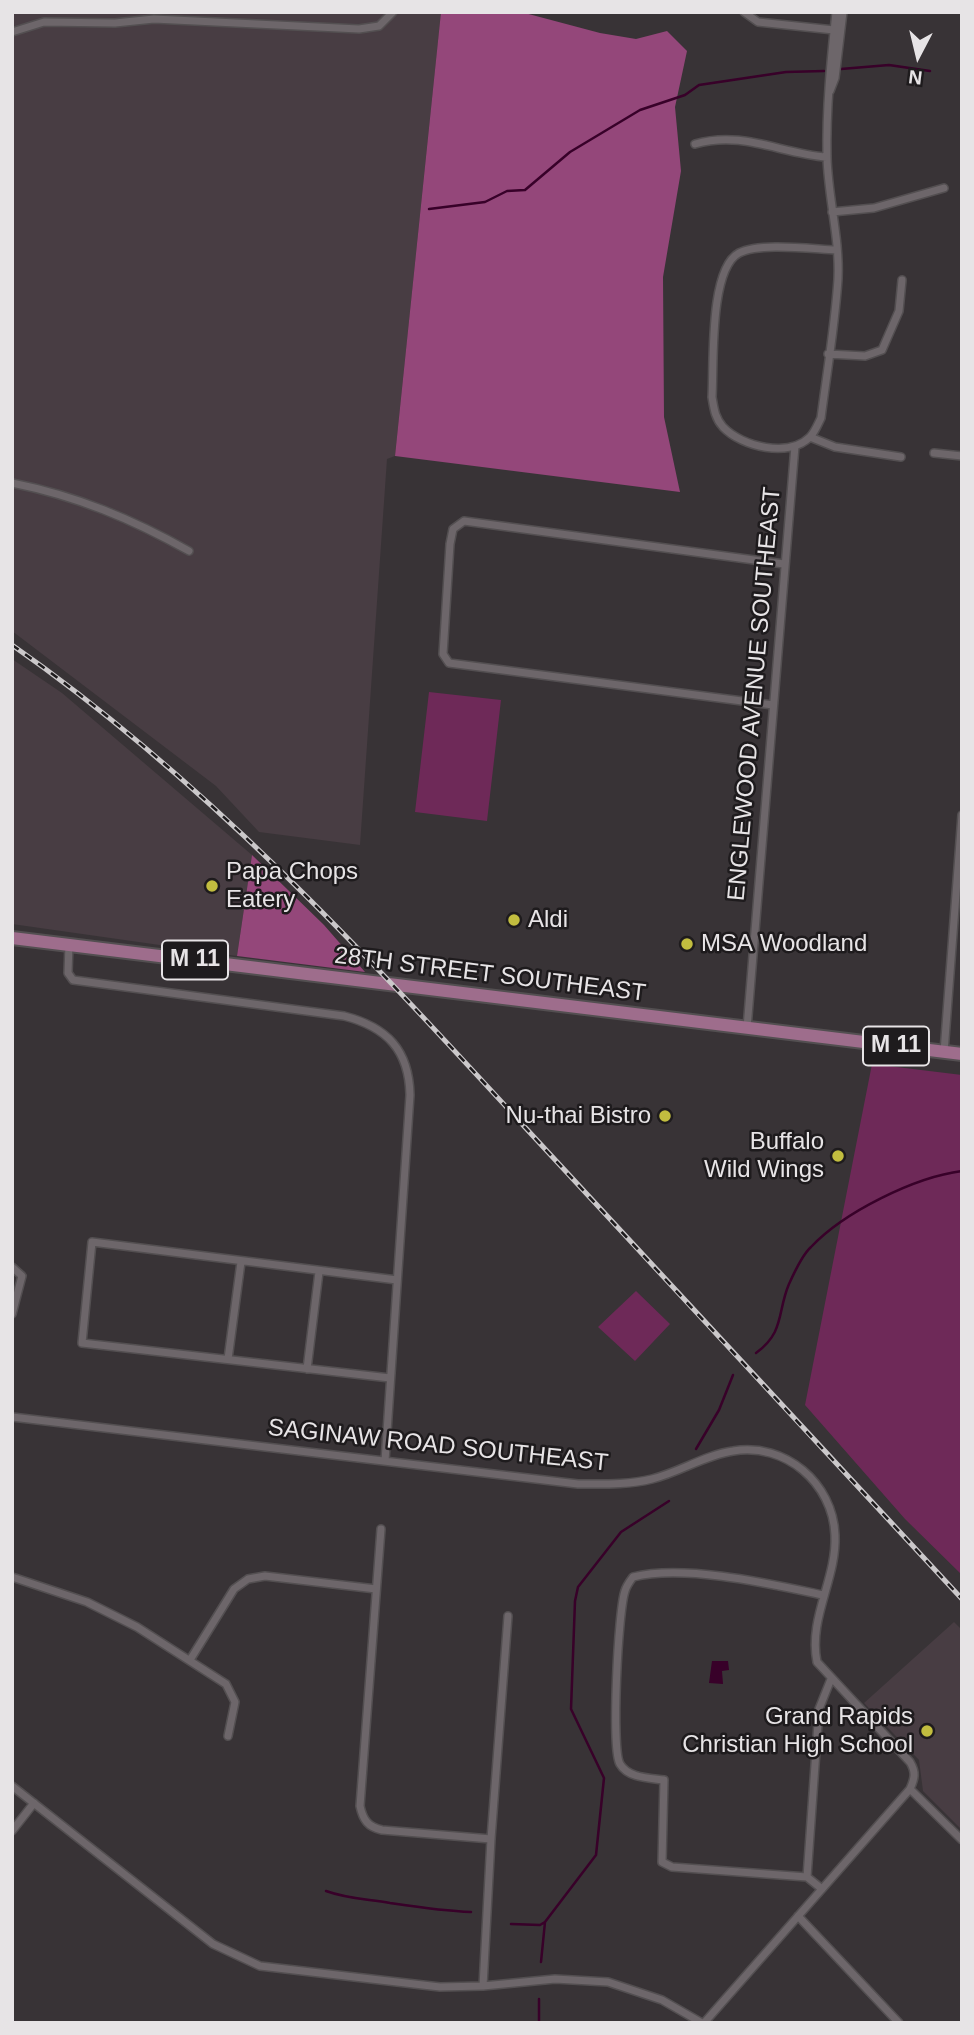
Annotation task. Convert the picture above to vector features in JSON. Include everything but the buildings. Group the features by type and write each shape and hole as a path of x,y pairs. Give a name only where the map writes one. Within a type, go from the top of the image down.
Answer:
{"main road":[{"name":"28TH STREET SOUTHEAST","path":"12,937 962,1054"}],"street":[{"path":"12,32 44,22 115,23 154,19 359,30 379,26 393,12"},
{"path":"744,12 758,22 834,30"},
{"path":"836,12 828,94 827,157 836,250 838,277 821,418 810,437 795,446 775,448 752,444 735,437 715,416 715,351 722,272 741,252 759,248 836,250"},
{"path":"828,94 835,78 843,12"},
{"path":"695,144 715,138 742,139 809,156 827,157"},
{"path":"832,212 874,208 944,188"},
{"path":"828,354 865,356 882,350 899,312 902,280"},
{"path":"810,437 835,447 901,457"},
{"name":"ENGLEWOOD AVENUE SOUTHEAST","path":"747,1029 795,446"},
{"path":"934,453 962,456"},
{"path":"12,483 58,492 107,509 189,551"},
{"path":"773,705 459,666 446,660 443,646 450,544 453,529 464,521 784,564"},
{"path":"944,1052 962,816"},
{"path":"69,944 68,973 73,981 344,1016 367,1022 387,1035 401,1055 410,1081 385,1461"},
{"path":"390,1378 82,1343 92,1242 397,1280"},
{"path":"228,1359 241,1262"},
{"path":"12,1267 22,1276 12,1314"},
{"path":"307,1369 319,1272"},
{"name":"SAGINAW ROAD SOUTHEAST","path":"12,1417 578,1484 610,1484 678,1472 726,1452 770,1452 803,1469 820,1487 830,1509 835,1545 814,1642 817,1662 910,1762 915,1769 910,1789"},
{"path":"381,1529 360,1805 362,1816 373,1828 382,1830 491,1839"},
{"path":"822,1889 807,1877 672,1867 662,1862 664,1780 627,1772 619,1763 615,1748 618,1667 625,1592 633,1577 654,1572 762,1582 823,1595"},
{"path":"190,1660 234,1589 248,1579 265,1576 376,1589"},
{"path":"12,1577 87,1602 137,1627 226,1684 233,1692 235,1702 228,1736"},
{"path":"483,1986 491,1839 509,1616"},
{"path":"807,1877 819,1709 831,1679"},
{"path":"12,1786 213,1944 248,1961 291,1971 413,1985 483,1986 555,1979 608,1982 662,2000 703,2023 910,1789 962,1840"},
{"path":"12,1831 34,1803"},
{"path":"799,1916 900,2023"}],"shaded area":[{"path":"12,12 441,12 395,456 387,459 360,845 259,832 216,786 12,631"},
{"path":"441,12 521,12 600,33 636,39 667,31 687,51 675,107 681,171 663,277 664,417 680,492 395,456"},
{"path":"12,659 62,693 252,855 237,956 12,924"},
{"path":"429,692 501,700 487,821 415,812"},
{"path":"252,855 324,925 365,972 237,956"},
{"path":"872,1064 962,1075 962,1575 905,1519 805,1405"},
{"path":"636,1291 670,1324 635,1361 598,1327"},
{"name":"Grand Rapids Christian High School","path":"954,1622 962,1630 962,1830 923,1791 919,1760 864,1703"},
{"path":"712,1661 728,1661 729,1670 722,1671 723,1684 709,1683"}],"waterway":[{"path":"841,69 889,65 930,71"},
{"path":"429,209 485,202 507,191 525,190 570,152 640,110 685,95 699,85 786,72 824,71"},
{"path":"756,1353 776,1329 785,1294 801,1259 825,1234 861,1209 902,1188 962,1171"},
{"path":"696,1449 719,1410 733,1375"},
{"path":"541,1962 545,1922 596,1855 604,1778 571,1709 575,1601 578,1587 621,1532 669,1501"},
{"path":"326,1891 342,1896 430,1909 471,1912"},
{"path":"511,1924 540,1925 545,1922"},
{"path":"539,1999 539,2023"}],"railway":[{"path":"12,645 154,755 221,815 350,940 962,1599"}],"place":[{"name":"Papa Chops Eatery","path":"212,886"},
{"name":"Aldi","path":"514,920"},
{"name":"MSA Woodland","path":"687,944"},
{"name":"Nu-thai Bistro","path":"665,1116"},
{"name":"Buffalo Wild Wings","path":"838,1156"},
{"name":"Grand Rapids Christian High School","path":"927,1731"}]}
